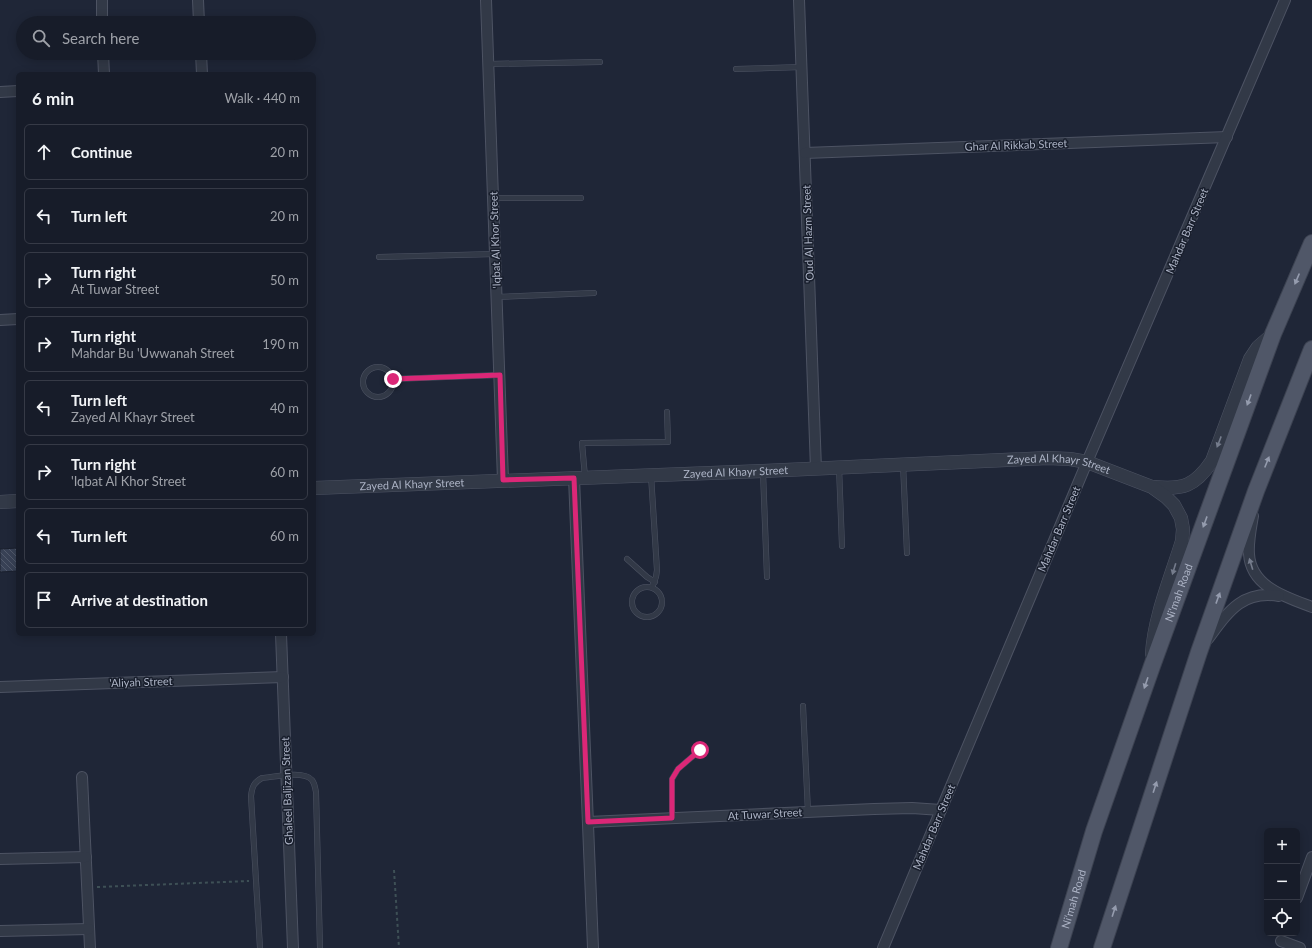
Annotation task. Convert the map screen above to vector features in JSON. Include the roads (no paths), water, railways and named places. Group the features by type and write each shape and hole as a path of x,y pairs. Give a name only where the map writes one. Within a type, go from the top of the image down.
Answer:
{"main road":[{"name":"Ni'mah Road","path":"1059,948 1094,831 1152,666 1273,334 1312,243"},
{"path":"1102,948 1199,652 1256,491 1312,349"}],"street":[{"path":"102,0 102,16"},
{"path":"198,0 199,16"},
{"name":"'Iqbat Al Khor Street","path":"486,0 503,480"},
{"name":"'Oud Al Hazm Street","path":"799,0 816,469"},
{"name":"Mahdar Barr Street","path":"882,948 1087,462 1286,0"},
{"path":"103,60 104,72"},
{"path":"201,60 202,72"},
{"path":"0,92 16,91"},
{"name":"Ghar Al Rikkab Street","path":"805,153 1227,137"},
{"path":"0,320 16,319"},
{"path":"1152,487 1169,489 1183,487 1193,483 1204,473 1212,461 1250,359 1258,347 1273,334"},
{"name":"Zayed Al Khayr Street","path":"316,488 816,469 1048,458 1070,459 1087,462 1152,487"},
{"path":"580,477 588,822 593,948"},
{"path":"1152,487 1166,497 1174,506 1181,518 1183,529 1182,542 1153,641 1152,666"},
{"path":"1256,491 1249,545 1250,562 1253,570 1263,584 1270,589 1312,607"},
{"path":"0,502 16,501"},
{"path":"1199,652 1225,616 1240,602 1259,595 1269,594 1289,598"},
{"name":"Ghaleel Baljizan Street","path":"281,636 293,948"},
{"name":"'Aliyah Street","path":"0,687 283,677"},
{"path":"82,777 90,948"},
{"name":"At Tuwar Street","path":"588,822 912,808 941,810"},
{"path":"0,859 86,857"},
{"path":"1300,890 1312,857"},
{"path":"0,931 89,929"},
{"path":"1282,941 1300,948"}],"lane":[{"path":"489,64 600,62"},
{"path":"736,69 802,67"},
{"path":"493,198 581,198"},
{"path":"379,257 495,254"},
{"path":"497,297 594,293"},
{"path":"380,366 389,370 393,379 392,388 385,396 376,397 367,393 362,385 364,375 370,368 380,366"},
{"path":"393,379 500,375"},
{"path":"580,477 582,443 668,442 668,412"},
{"path":"903,464 907,553"},
{"path":"839,467 842,546"},
{"path":"762,471 767,576"},
{"path":"651,475 657,570 655,582 652,588"},
{"path":"627,559 647,578 655,582"},
{"path":"643,587 652,588 660,593 663,602 660,611 652,617 642,616 635,611 632,602 635,593 643,587"},
{"path":"803,706 808,812"},
{"path":"672,818 672,779 678,769 700,750"},
{"path":"260,948 251,796 252,790 257,781 262,778 303,775 312,780 315,786 320,948"}]}
